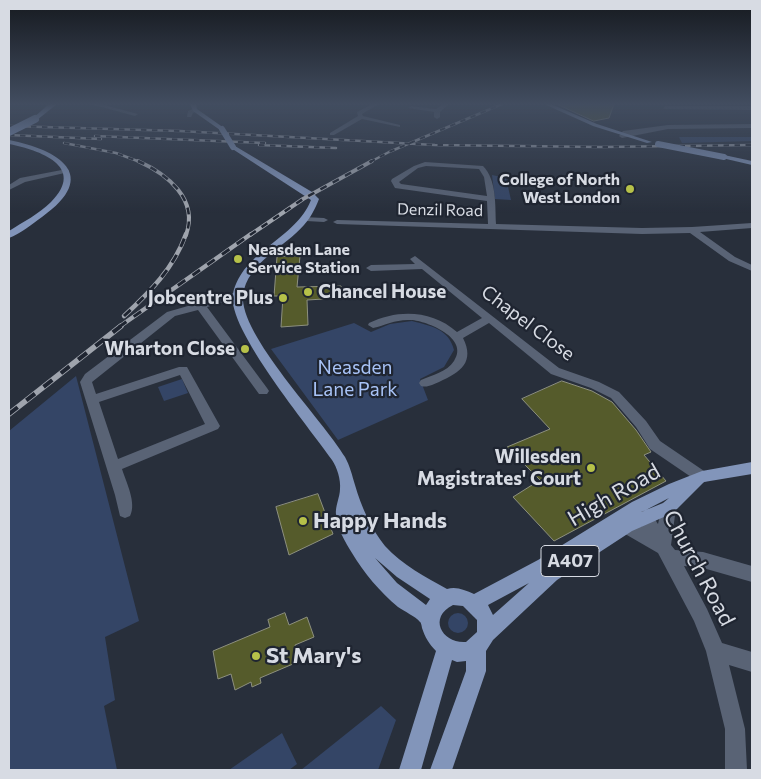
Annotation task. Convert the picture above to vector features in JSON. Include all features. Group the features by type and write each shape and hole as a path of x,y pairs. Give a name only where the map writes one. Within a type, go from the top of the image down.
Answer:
{"main road":[{"path":"229,140 233,147 309,194 314,199 314,206 306,219 266,252 241,282 238,295 240,317 266,362 341,463 348,487 366,532 380,552 399,569 445,598"},
{"path":"651,140 658,144 752,163"},
{"path":"9,144 54,157 67,170 68,183 60,197 36,218 9,234"},
{"name":"High Road","path":"474,603 641,512 674,488 702,477 752,468"},
{"name":"High Road","path":"481,641 551,574 626,526 641,512 668,508 702,477"},
{"path":"348,487 344,516 357,546 381,578 417,611 430,617"},
{"path":"442,770 476,671 486,620 480,608 460,596 445,598 438,602 430,617 432,631 435,638 446,648 461,652 481,641"},
{"path":"410,770 446,648"}],"street":[{"path":"490,199 404,188 398,186 395,182 416,167 424,164 475,166 485,169 490,199 492,226"},
{"path":"9,179 23,180 67,170"},
{"path":"9,188 23,180"},
{"path":"306,219 324,220"},
{"name":"Denzil Road","path":"337,222 642,232 752,225"},
{"path":"692,230 732,259 752,268"},
{"name":"Chapel Close","path":"371,268 420,263 555,371 595,385 615,395 641,424 655,444 702,477"},
{"path":"125,511 123,495 86,382 89,377 171,314 238,295"},
{"path":"200,305 263,391"},
{"path":"373,325 390,318 414,317 439,323 458,336 463,344 464,355 460,364 446,374 425,383"},
{"path":"458,336 490,318"},
{"path":"91,400 183,370 213,426 114,467"},
{"path":"667,552 668,508"},
{"name":"Church Road","path":"641,512 667,552 701,615 716,651 735,728 736,770"},
{"path":"626,526 667,552 704,560 752,574"},
{"path":"716,651 752,662"}],"green space":[{"path":"681,140 752,140 752,141 682,143"},
{"path":"492,175 506,178 511,200 495,199"},
{"name":"Neasden Lane Park","path":"412,321 444,333 452,343 454,350 444,367 420,379 428,400 338,440 271,349 354,323 371,332 390,324"},
{"path":"76,376 139,621 105,637 115,700 104,706 117,770 9,770 9,431"},
{"path":"182,379 188,393 164,401 158,387"},
{"path":"454,613 462,613 468,619 468,627 462,633 454,633 448,627 448,619"},
{"path":"381,706 396,720 378,770 301,770"},
{"path":"282,733 297,764 289,770 229,770"}],"building":[{"name":"Chancel House","path":"300,256 297,287 341,286 341,298 307,300 308,325 281,327 283,296 274,296 277,257"},
{"name":"Willesden Magistrates' Court","path":"562,381 592,391 612,402 636,430 651,452 644,455 666,481 554,541 513,497 540,480 507,447 550,429 522,399"},
{"name":"Happy Hands","path":"318,494 333,534 289,555 276,507"},
{"name":"St Mary's","path":"285,613 289,625 307,617 314,637 295,645 300,661 260,678 261,683 252,687 251,682 235,690 231,674 218,679 213,651 270,627 268,620"}],"railway":[{"path":"201,140 265,143"},
{"path":"350,140 409,144"},
{"path":"409,144 416,140"},
{"path":"64,143 116,153 140,162"},
{"path":"370,162 409,144"},
{"path":"409,144 601,147 752,145"},
{"path":"259,145 336,148"},
{"path":"138,161 160,173 178,189 188,210 189,222 186,235"},
{"path":"250,235 303,199 372,161"},
{"path":"124,316 143,298 168,269 186,234"},
{"path":"119,327 251,234"},
{"path":"9,414 121,326"}],"place":[{"name":"College of North West London","path":"630,189"},
{"name":"Neasden Lane Service Station","path":"238,259"},
{"name":"Chancel House","path":"308,292"},
{"name":"Jobcentre Plus","path":"283,298"},
{"name":"Wharton Close","path":"245,349"},
{"name":"Willesden Magistrates' Court","path":"591,468"},
{"name":"Happy Hands","path":"303,521"},
{"name":"St Mary's","path":"256,656"}]}
